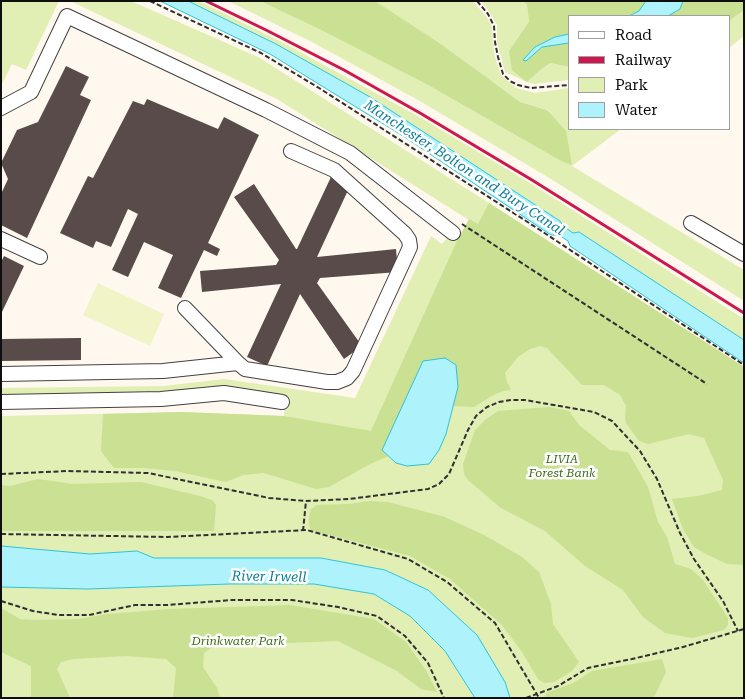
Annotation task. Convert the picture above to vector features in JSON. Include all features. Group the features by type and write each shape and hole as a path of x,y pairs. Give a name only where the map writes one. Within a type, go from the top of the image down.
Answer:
{"lane":[{"path":"1,108 32,92 67,16 257,106 350,153 456,228"},
{"path":"185,308 245,369 327,382 338,382 347,378 353,371 410,247 409,240 405,234 334,170 292,152"},
{"path":"691,223 744,254"},
{"path":"1,239 40,257"},
{"path":"1,374 163,371 238,363"},
{"path":"1,402 161,400 224,393 282,402"}],"path":[{"path":"150,1 261,53 319,88 540,230 744,365"},
{"path":"477,1 488,14 494,26 498,57 503,74 510,81 531,88 568,85"},
{"path":"456,228 707,384"},
{"path":"1,474 68,471 148,472 269,498 306,501 349,499 428,489 440,484 449,474 476,416 486,407 499,402 525,400 594,412 612,421 640,451 657,479 680,533 694,559 723,601 738,631"},
{"path":"303,532 306,501"},
{"path":"1,534 167,537 303,532 307,530 408,559 447,582 495,624 539,698"},
{"path":"1,601 33,612 58,615 89,615 135,605 167,605 232,600 292,600 338,607 377,616 405,636 428,663 444,698"},
{"path":"526,698 558,686 588,668 675,649 744,629"}],"green space":[{"path":"1,1 59,1 26,70 12,64 1,86"},
{"name":"LIVIA Forest Bank","path":"70,1 131,1 258,57 744,367 744,698 510,698 505,682 428,590 385,570 321,558 154,558 137,551 90,554 1,546 1,416 181,412 284,416 285,397 163,394 1,396 1,388 164,386 224,379 355,398 431,236 442,244 450,234 457,241 469,220 277,99"},
{"path":"188,1 199,1 278,40 418,116 530,183 744,319 744,340 579,232 573,233 563,226 560,221 370,97 276,44"},
{"path":"228,1 260,1 321,30 428,85 561,161 548,110 520,102 375,1 473,1 492,26 495,57 501,75 516,88 535,93 568,88 568,130 620,130 572,166 744,270 744,301 551,179 418,100 312,42"},
{"path":"260,1 375,1 442,45 520,102 547,110 566,131 572,165 561,161 428,85"},
{"path":"481,1 523,1 527,5 529,22 527,82 505,72 497,42 497,25"},
{"path":"523,1 646,1 639,11 631,15 568,15 568,34 555,37 535,47 526,61 542,47 568,43 568,67 550,63 527,82 512,70 509,51 529,22 527,5"},
{"path":"683,1 744,1 744,10 730,20 730,15 670,15 680,9"},
{"path":"744,10 744,36 730,47 730,20"},
{"path":"550,63 568,67 568,80 534,84 527,82"},
{"path":"489,203 744,367 744,565 727,564 694,547 683,529 672,499 698,496 722,490 723,480 704,438 689,434 648,444 639,441 626,423 626,406 620,395 604,385 582,385 547,348 540,346 530,349 518,357 505,373 511,390 495,394 474,407 453,406 458,387 382,449 389,456 370,464 329,487 316,489 264,473 243,475 226,482 175,471 114,468 101,451 103,414 181,412 284,416 371,431 457,241 469,219 478,224"},
{"path":"98,283 164,314 150,346 83,315"},
{"path":"549,407 569,411 579,425 610,450 628,452 648,487 658,522 667,537 675,564 691,569 703,580 728,618 728,625 724,630 692,638 665,633 643,617 623,590 585,566 545,531 501,508 468,480 464,474 463,464 475,430 485,420 498,411"},
{"path":"38,479 73,484 141,482 200,496 212,500 216,505 214,531 1,531 1,485 10,486"},
{"path":"369,501 388,502 445,517 484,535 522,557 539,572 551,604 553,624 579,662 572,671 554,682 544,683 538,679 522,652 502,625 450,579 410,556 311,530 309,518 311,509 317,505"},
{"name":"Drinkwater Park","path":"229,584 314,584 374,594 410,616 445,651 475,698 1,698 1,587 88,589"},
{"path":"290,605 374,619 406,642 427,672 437,692 421,689 397,671 338,641 214,646 204,653 203,667 217,688 220,698 173,698 176,668 166,659 126,656 73,659 61,662 57,669 70,698 31,698 31,666 1,652 1,608 20,619 35,620 79,619 107,614 169,609"},
{"path":"662,659 666,672 652,698 545,698 546,693 573,683 592,671"}],"water":[{"name":"Manchester, Bolton and Bury Canal","path":"160,1 188,1 276,44 370,97 560,221 563,226 573,233 579,232 744,340 744,363 570,246 568,241 559,235 551,235 403,136 270,54"},
{"path":"646,1 683,1 680,9 670,15 631,15 639,11"},
{"path":"568,34 568,43 542,47 526,61 523,60 535,47 555,37"},
{"path":"445,358 456,365 458,387 446,434 439,450 429,464 407,466 396,463 382,450 423,361"},
{"name":"River Irwell","path":"1,546 90,554 137,551 154,558 321,558 385,570 428,590 477,635 505,682 510,698 475,698 445,651 410,616 374,594 314,584 229,584 88,589 1,587"}],"building":[{"path":"66,66 89,77 80,95 91,100 27,238 1,225 1,194 8,179 1,163 17,130 38,122"},
{"path":"147,99 218,129 224,117 259,135 208,243 220,249 217,256 204,250 181,298 158,288 173,255 144,242 128,277 112,270 138,214 128,209 111,247 96,241 93,248 60,233 88,176 93,178 133,101 144,105"},
{"path":"331,177 350,186 317,257 396,249 398,272 320,278 317,283 362,346 344,359 300,294 267,366 247,357 281,284 202,292 200,271 276,265 279,260 234,197 254,184 297,249"},
{"path":"4,256 24,266 1,314 1,262"},
{"path":"81,338 81,360 1,361 1,339"}],"railway":[{"path":"206,1 344,70 420,113 532,180 744,313"}]}
